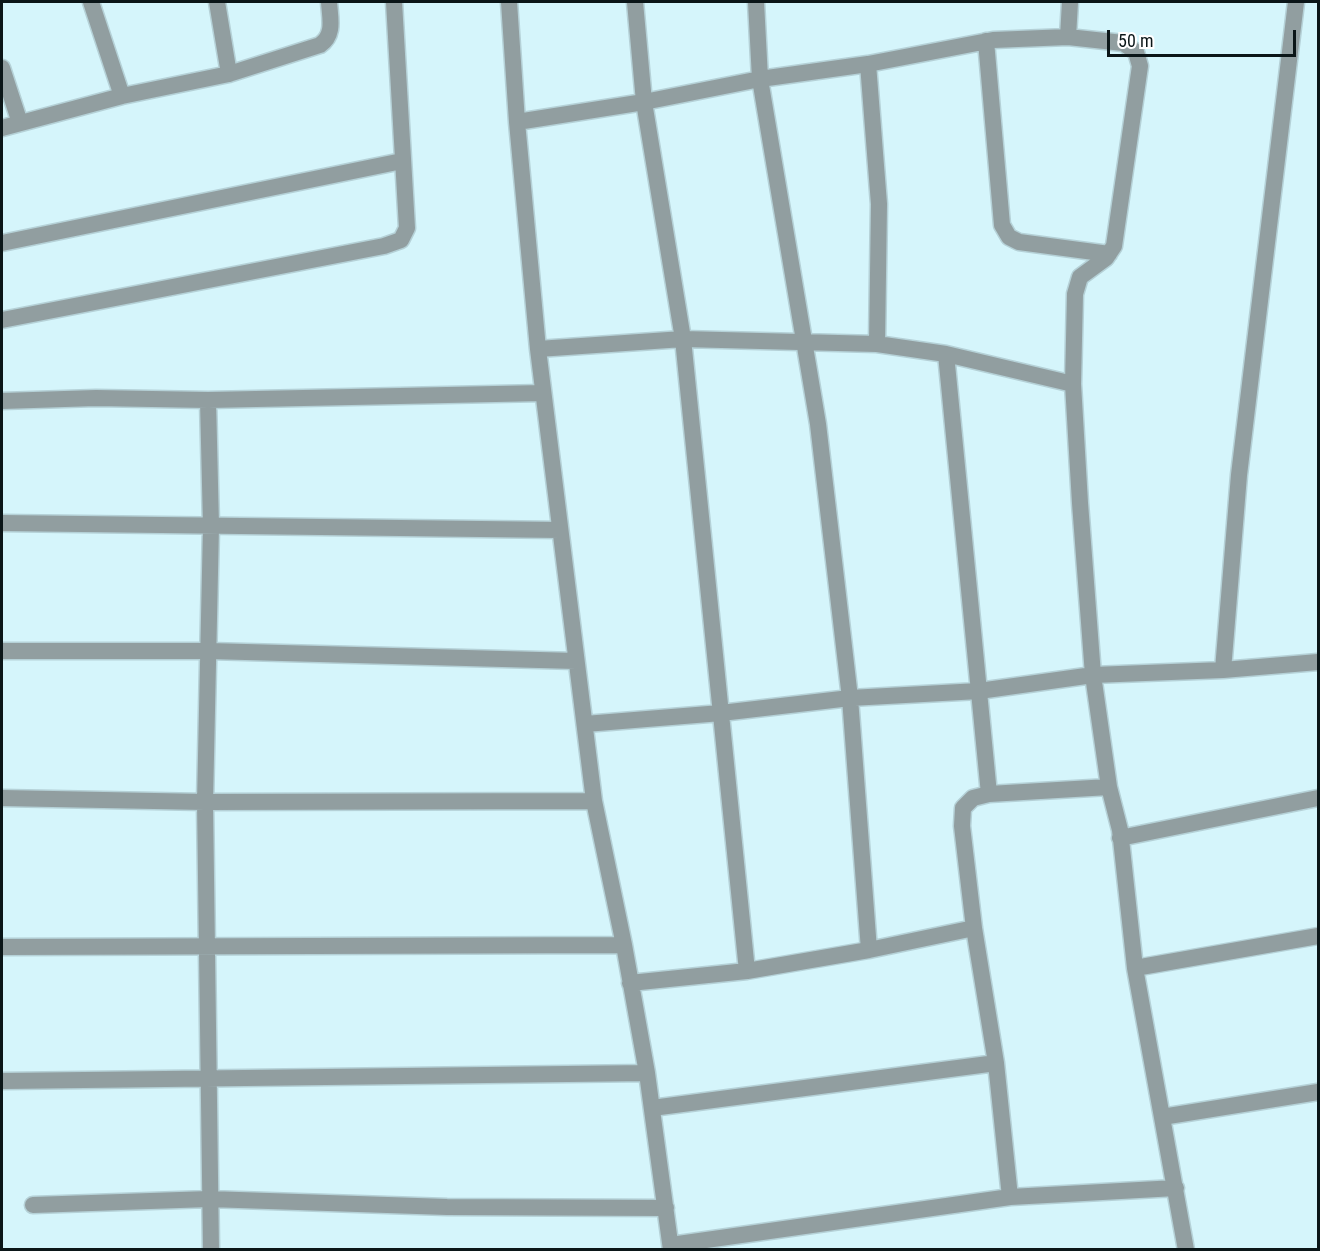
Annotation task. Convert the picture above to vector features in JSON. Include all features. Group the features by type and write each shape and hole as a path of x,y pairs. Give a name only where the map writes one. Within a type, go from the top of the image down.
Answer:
{"street":[{"path":"91,2 122,96"},
{"path":"218,2 229,74"},
{"path":"2,128 122,96 229,74 320,45 328,40 331,33 329,2"},
{"path":"2,320 384,246 401,240 407,228 394,2"},
{"path":"509,2 517,122 538,349 594,801 648,1073 671,1247 1010,1197 1176,1188"},
{"path":"635,2 644,102 683,339 747,971"},
{"path":"756,2 760,79 818,424 850,698 868,950"},
{"path":"1068,37 1070,2"},
{"path":"1223,670 1239,475 1296,2"},
{"path":"517,122 644,102 760,79 868,64 986,41 1068,37 1123,43 1136,52 1140,66 1114,246 1109,254 1080,277 1075,294 1073,384 1093,675 1109,787 1120,838 1135,968 1176,1188 1185,1250"},
{"path":"986,41 1002,225 1009,237 1019,242 1109,254"},
{"path":"868,64 879,204 877,344"},
{"path":"2,68 20,123"},
{"path":"2,243 402,160"},
{"path":"538,349 683,339 877,344 946,354 1073,384"},
{"path":"946,354 989,794"},
{"path":"2,401 96,398 208,400 543,393"},
{"path":"208,400 211,526 205,802 211,1250"},
{"path":"2,523 560,530"},
{"path":"2,651 209,651 576,661"},
{"path":"585,724 721,713 850,698 979,691 1093,675 1223,670 1318,662"},
{"path":"1010,1197 996,1063 974,928 962,826 963,808 974,798 989,794 1109,787"},
{"path":"2,798 205,802 594,801"},
{"path":"1120,838 1318,798"},
{"path":"630,983 747,971 868,950 974,928"},
{"path":"1135,968 1318,936"},
{"path":"2,947 624,945"},
{"path":"652,1108 996,1063"},
{"path":"4,1081 648,1073"},
{"path":"1162,1117 1318,1092"},
{"path":"33,1205 209,1199 447,1207 666,1208"}]}
